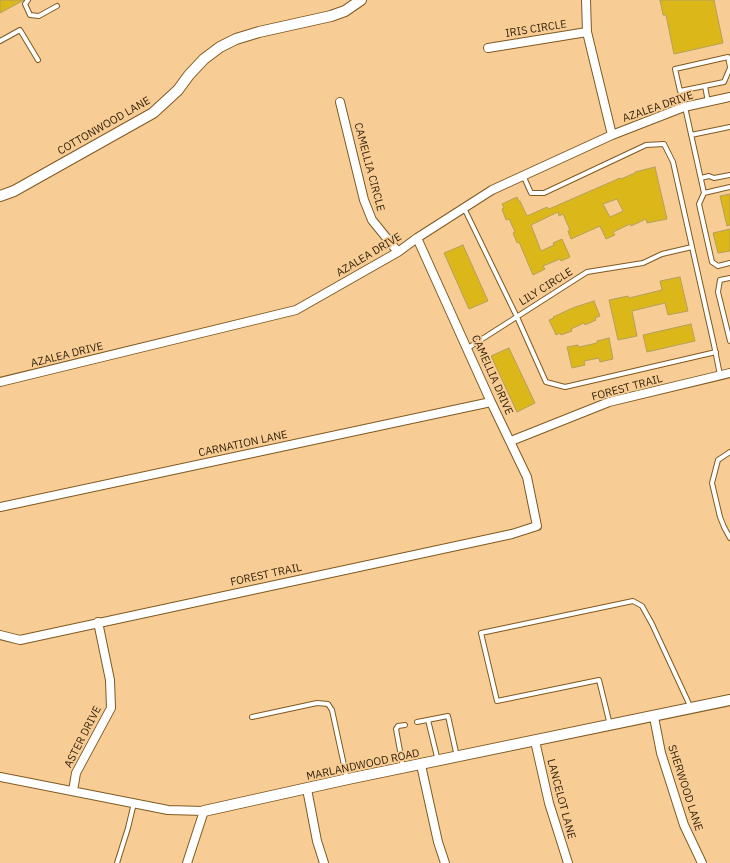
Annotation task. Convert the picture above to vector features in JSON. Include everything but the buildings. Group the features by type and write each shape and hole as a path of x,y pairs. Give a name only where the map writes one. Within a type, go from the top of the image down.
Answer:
{"street":[{"name":"COTTONWOOD LANE","path":"0,196 14,191 153,113 178,90 189,75 204,59 220,47 236,39 259,32 331,16 345,11 361,0"},
{"path":"586,0 587,32 612,135"},
{"name":"IRIS CIRCLE","path":"488,48 587,32"},
{"name":"AZALEA DRIVE","path":"0,382 296,310 398,252 417,238 492,190 612,135 685,107 730,97"},
{"name":"CAMELLIA CIRCLE","path":"340,102 364,200 372,220 398,252"},
{"name":"CAMELLIA DRIVE","path":"417,238 527,477 537,526"},
{"name":"FOREST TRAIL","path":"511,441 609,402 730,373"},
{"name":"CARNATION LANE","path":"0,507 492,402"},
{"name":"FOREST TRAIL","path":"0,635 20,640 512,534 537,526"},
{"name":"ASTER DRIVE","path":"73,791 76,773 111,708 110,680 98,622"},
{"name":"MARLANDWOOD ROAD","path":"0,777 168,810 204,811 730,700"},
{"name":"SHERWOOD LANE","path":"654,717 661,753 684,825 702,863"},
{"name":"LANCELOT LANE","path":"535,741 549,803 568,863"},
{"path":"421,765 438,842 445,863"},
{"path":"307,789 317,841 324,863"},
{"path":"187,863 204,811"}],"lane":[{"path":"28,0 25,4 30,15 39,16 57,6"},
{"path":"0,41 20,30 38,60"},
{"path":"728,57 730,68 724,82 705,86 680,91 675,69 728,57"},
{"path":"705,86 708,102"},
{"path":"685,107 704,193 699,204 712,262 718,266 730,263"},
{"path":"691,135 730,127"},
{"path":"523,175 531,193 544,193 646,145 664,144 673,162 716,352 720,376"},
{"path":"701,178 709,176 714,178 730,175"},
{"path":"704,193 730,187"},
{"path":"464,208 517,317 546,382 565,387 716,352"},
{"name":"LILY CIRCLE","path":"468,348 587,272 643,264 662,254 692,247"},
{"path":"730,278 720,280 718,292 730,341"},
{"path":"730,452 718,460 712,482 720,517 730,538"},
{"path":"610,726 599,680 497,701 481,634 633,601 642,606 652,624 691,709"},
{"path":"252,717 317,703 328,704 332,710 348,780"},
{"path":"417,722 448,716 457,757"},
{"path":"428,720 438,761"},
{"path":"403,768 396,729 398,726 405,725"},
{"path":"117,863 134,803"}]}
